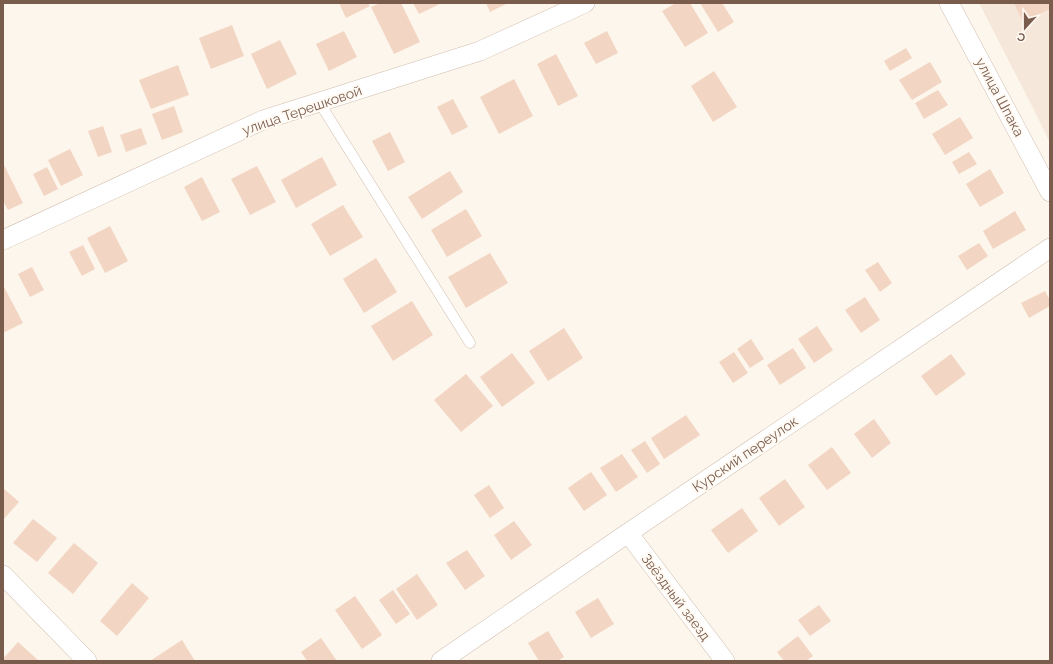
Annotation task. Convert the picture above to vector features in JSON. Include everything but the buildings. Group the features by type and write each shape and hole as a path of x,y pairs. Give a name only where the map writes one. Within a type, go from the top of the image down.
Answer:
{"street":[{"name":"улица Терешковой","path":"3,240 263,120 480,51 585,3"},
{"name":"улица Шпака","path":"949,3 1050,192"},
{"name":"Курский переулок","path":"441,661 1050,248"},
{"name":"Звёздный заезд","path":"628,533 725,661"},
{"path":"3,575 87,661"}],"lane":[{"path":"319,102 470,343"}],"shaded area":[{"path":"979,3 1050,3 1050,143 1034,110"}]}
